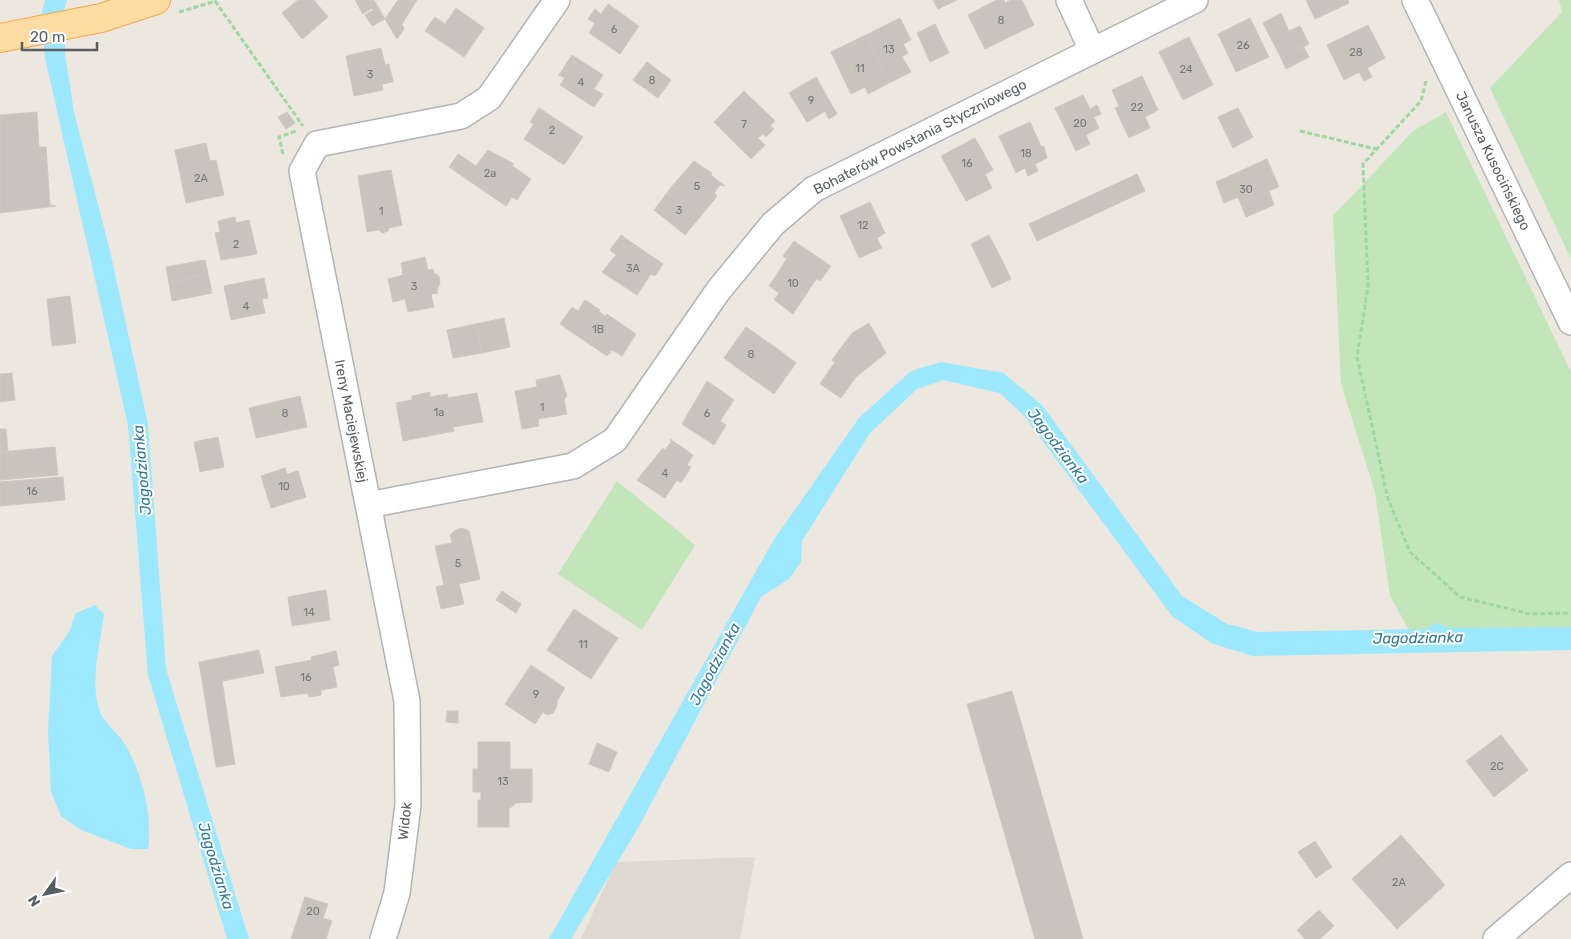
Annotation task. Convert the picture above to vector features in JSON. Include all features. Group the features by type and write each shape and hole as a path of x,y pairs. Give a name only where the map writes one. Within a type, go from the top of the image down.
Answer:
{"main road":[{"path":"5,37 101,18 156,0"}],"street":[{"name":"Ireny Maciejewskiej","path":"406,701 302,171 317,144 461,116 489,98 557,0"},
{"path":"1069,0 1092,50"},
{"name":"Bohaterów Powstania Styczniowego","path":"368,505 573,466 595,453 615,440 718,291 773,224 814,189 1194,0"},
{"name":"Janusza Kusocińskiego","path":"1415,0 1571,322"},
{"name":"Widok","path":"383,939 397,893 408,805 406,701"},
{"path":"1496,939 1571,875"}],"path":[{"path":"215,1 290,110"},
{"path":"1428,73 1421,101 1364,164 1368,286 1357,357 1388,499 1410,552 1460,597 1530,614 1571,613"},
{"path":"1300,131 1377,149"}],"shaded area":[{"path":"755,857 740,939 581,939 616,862"}],"green space":[{"path":"1559,0 1571,0 1571,259 1490,88 1562,12"},
{"path":"1446,112 1571,372 1571,627 1449,628 1437,623 1427,629 1409,630 1390,596 1375,492 1341,384 1333,216 1413,131"},
{"path":"617,481 695,545 642,630 558,574"}],"water":[{"name":"Jagodzianka","path":"45,0 67,0 64,10 65,54 74,112 110,251 148,424 166,669 249,939 227,939 148,675 128,425 45,58 41,16"},
{"name":"Jagodzianka","path":"941,362 1003,373 1042,405 1182,596 1227,624 1258,632 1426,629 1437,623 1449,628 1571,627 1571,650 1252,656 1211,643 1172,616 1025,417 1000,393 943,380 917,389 870,433 802,541 801,562 789,579 761,597 638,828 571,939 549,939 773,541 859,418 911,371"},
{"path":"95,605 104,614 95,679 98,705 102,716 126,746 137,769 145,796 149,823 148,849 131,849 81,830 61,816 51,792 48,730 52,656 69,632 76,613"}],"building":[{"path":"298,0 314,0 328,17 302,39 282,13"},
{"path":"355,0 374,0 385,19 372,26 365,15 373,10 372,8 363,14"},
{"path":"398,0 417,0 402,24 404,29 397,39 385,19"},
{"path":"933,0 957,0 938,9"},
{"path":"996,0 1004,0 1005,3 1011,0 1022,0 1034,25 985,49 968,15"},
{"path":"1306,0 1348,0 1349,3 1315,19"},
{"path":"608,4 639,26 620,54 589,33 595,23 588,19 595,9 601,14"},
{"path":"456,8 484,28 464,57 425,31 435,17 445,24"},
{"path":"1281,13 1289,31 1300,26 1309,44 1281,58 1263,23"},
{"path":"900,18 911,40 903,44 908,53 902,57 911,72 889,83 866,35"},
{"path":"1250,18 1269,57 1236,72 1218,34"},
{"path":"935,24 949,53 930,62 917,33"},
{"path":"1368,25 1385,58 1367,68 1372,77 1364,81 1359,72 1344,80 1327,45"},
{"path":"866,35 889,83 868,94 865,87 851,94 831,52"},
{"path":"1189,37 1213,85 1183,100 1159,52"},
{"path":"1303,46 1309,57 1286,69 1281,58"},
{"path":"381,48 385,65 389,64 393,82 382,84 383,90 354,96 346,56"},
{"path":"572,55 603,75 594,89 603,94 594,107 560,85 565,78 559,75"},
{"path":"647,62 671,80 658,98 633,80"},
{"path":"1142,76 1158,110 1145,117 1150,128 1129,138 1115,108 1119,106 1112,90"},
{"path":"816,77 837,114 829,119 825,111 807,122 789,93"},
{"path":"744,91 775,121 770,126 774,129 766,137 763,134 758,138 765,145 751,159 714,122"},
{"path":"1083,95 1090,109 1097,105 1101,114 1094,117 1099,128 1086,135 1090,144 1076,151 1055,108"},
{"path":"539,108 583,137 564,165 524,139 534,124 530,122"},
{"path":"1238,108 1253,137 1233,148 1218,117"},
{"path":"37,112 39,147 46,147 50,205 56,206 0,213 0,115"},
{"path":"287,112 295,123 286,129 278,117"},
{"path":"1030,122 1041,146 1044,147 1047,158 1035,164 1038,171 1028,176 1025,168 1016,173 999,136"},
{"path":"975,138 993,170 985,174 992,188 966,201 941,156"},
{"path":"206,143 210,161 216,160 224,195 186,203 175,150"},
{"path":"488,150 514,164 512,166 531,179 517,200 512,197 506,206 449,167 458,154 476,166"},
{"path":"1267,159 1279,187 1269,191 1274,205 1246,217 1238,197 1224,203 1216,182"},
{"path":"694,161 712,173 711,175 725,186 720,185 714,193 717,196 705,211 673,185"},
{"path":"391,170 402,225 389,228 388,231 382,233 379,230 367,232 358,176"},
{"path":"1137,174 1145,191 1037,241 1029,224"},
{"path":"673,185 705,211 685,235 654,210"},
{"path":"870,202 885,233 877,238 882,248 859,258 840,216"},
{"path":"235,217 236,223 249,220 257,254 221,260 215,233 220,232 218,221"},
{"path":"621,235 663,264 655,276 651,274 637,295 602,272 616,255 610,250"},
{"path":"989,235 1001,258 982,267 971,244"},
{"path":"794,241 831,266 820,281 788,257 787,259 783,256"},
{"path":"425,257 428,270 433,269 434,273 439,276 438,293 431,294 434,307 408,312 405,299 393,302 388,279 403,275 401,263"},
{"path":"788,257 817,278 793,314 774,300 779,293 769,286"},
{"path":"1001,258 1011,279 992,288 982,267"},
{"path":"205,260 208,274 169,283 166,267"},
{"path":"208,274 212,293 172,301 169,283"},
{"path":"264,278 268,298 262,299 265,313 231,320 224,286"},
{"path":"70,296 76,343 52,346 47,299"},
{"path":"585,300 600,310 599,312 605,316 607,314 636,334 622,356 612,350 607,356 560,324 572,307 578,311"},
{"path":"504,318 510,347 482,353 476,324"},
{"path":"869,323 886,353 856,377 832,360 852,333"},
{"path":"476,324 482,353 453,358 447,330"},
{"path":"746,327 779,350 757,382 724,358"},
{"path":"779,350 796,363 774,394 757,382"},
{"path":"835,362 856,377 841,398 820,384"},
{"path":"12,373 15,400 0,402 0,374"},
{"path":"560,375 567,396 564,400 567,414 538,419 539,426 522,429 515,391 537,387 536,380"},
{"path":"707,381 734,400 720,421 726,425 714,445 682,424"},
{"path":"430,392 430,397 447,394 448,398 477,393 483,422 453,427 454,431 403,441 396,403 412,400 412,396"},
{"path":"300,396 307,427 256,438 249,408"},
{"path":"0,429 6,429 8,451 0,452"},
{"path":"218,437 224,467 200,472 194,442"},
{"path":"670,439 693,455 687,465 691,467 681,483 677,480 665,498 637,480 663,448 665,450 671,442"},
{"path":"55,447 58,475 0,480 0,452"},
{"path":"285,468 287,474 298,471 306,497 271,508 261,476"},
{"path":"63,477 65,500 0,506 0,482"},
{"path":"462,528 469,531 480,579 459,584 464,604 441,609 436,587 444,585 435,546 452,543 450,535 455,530"},
{"path":"326,590 330,620 292,626 288,597"},
{"path":"502,591 521,604 516,613 496,600"},
{"path":"574,609 618,638 591,679 547,650"},
{"path":"259,650 264,673 222,681 235,764 216,767 199,662"},
{"path":"336,651 339,665 333,667 337,687 321,690 321,695 309,697 308,693 281,697 275,667 312,660 311,657"},
{"path":"531,665 565,688 557,701 557,706 553,713 547,715 543,712 535,724 505,704"},
{"path":"1012,691 1083,939 1035,939 967,704"},
{"path":"447,711 458,711 458,723 446,722"},
{"path":"1501,735 1528,770 1494,797 1466,761"},
{"path":"478,742 510,742 510,769 532,769 532,802 516,803 509,809 509,827 478,827 478,800 481,800 481,792 473,792 473,769 478,769"},
{"path":"597,743 617,752 609,772 589,764"},
{"path":"1401,835 1445,885 1397,929 1352,879"},
{"path":"1315,841 1332,867 1316,878 1298,852"},
{"path":"305,897 328,904 323,918 332,921 326,939 291,939"},
{"path":"1319,910 1334,926 1320,939 1305,939 1297,930"}]}
